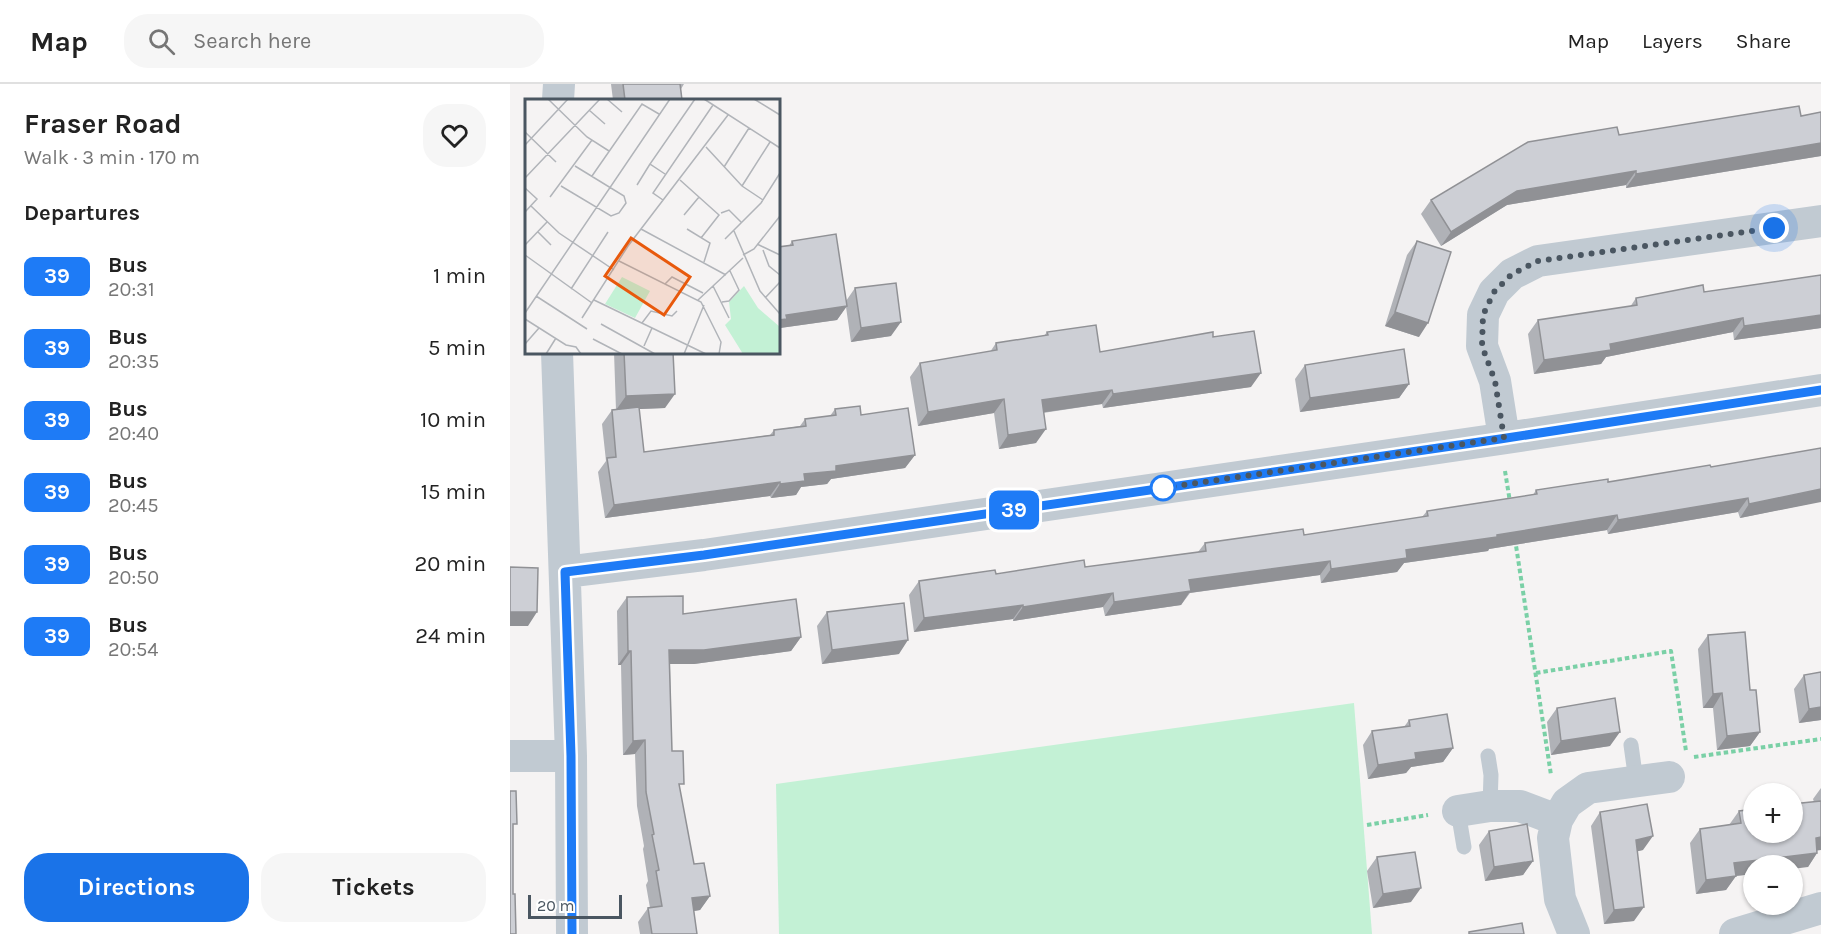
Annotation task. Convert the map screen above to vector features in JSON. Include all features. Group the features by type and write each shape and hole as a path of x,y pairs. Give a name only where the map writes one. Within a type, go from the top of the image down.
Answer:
{"street":[{"path":"558,99 559,84"},
{"path":"1502,439 1495,381 1482,346 1483,315 1494,292 1512,274 1538,261 1821,221"},
{"path":"557,354 571,756 572,934"},
{"path":"565,572 714,554 1821,390"},
{"path":"510,756 571,756"},
{"path":"1574,934 1560,899 1553,838 1562,812 1588,788 1669,777"},
{"path":"1458,810 1490,806 1520,806 1562,812"},
{"path":"1735,934 1821,908"}],"lane":[{"path":"1631,745 1636,782"},
{"path":"1488,756 1491,775 1490,806"},
{"path":"1458,810 1464,847"}],"path":[{"path":"1502,439 1511,510"},
{"path":"1515,533 1552,786 1562,812"},
{"path":"1536,674 1671,651 1687,758 1821,739"},
{"path":"1367,825 1458,810"}],"green space":[{"path":"1354,703 1372,934 779,934 776,784"}],"building":[{"path":"623,84 680,84 682,99 625,99"},
{"path":"1799,106 1801,116 1821,112 1821,143 1517,191 1451,232 1431,200 1528,142 1617,127 1619,135"},
{"path":"836,234 847,306 786,315 787,319 780,320 780,247 793,245 792,241"},
{"path":"1417,241 1451,252 1428,323 1395,312"},
{"path":"1821,275 1821,315 1744,326 1743,318 1610,344 1611,350 1544,360 1538,320 1637,305 1636,298 1703,285 1704,292"},
{"path":"896,283 901,322 861,328 855,288"},
{"path":"1096,325 1100,352 1213,332 1213,337 1254,331 1261,373 1113,394 1112,390 1042,400 1046,429 1008,435 1004,399 928,412 920,363 997,350 996,343"},
{"path":"1404,349 1409,384 1310,398 1305,365"},
{"path":"624,354 673,354 675,394 626,396"},
{"path":"860,406 861,415 908,408 915,455 836,466 836,471 804,474 805,481 780,484 780,482 614,505 607,458 616,457 612,410 639,407 644,452 774,435 774,430 806,426 805,419 836,415 835,409"},
{"path":"1821,448 1821,489 1749,504 1748,498 1618,520 1617,515 1497,535 1497,537 1406,550 1407,558 1331,569 1330,561 1189,580 1191,591 1114,602 1113,593 1023,607 1023,605 924,618 919,581 995,570 996,574 1084,560 1085,567 1206,551 1205,543 1303,529 1304,535 1428,516 1427,511 1537,494 1536,490 1608,479 1608,482 1710,465 1711,467"},
{"path":"510,567 538,568 537,612 510,612"},
{"path":"683,596 683,614 796,599 801,637 704,650 669,650 672,751 683,751 684,784 679,784 694,864 704,863 710,896 692,898 697,934 652,934 648,908 662,906 656,871 659,870 652,835 654,834 646,792 645,740 633,741 627,597"},
{"path":"904,603 908,640 832,650 827,612"},
{"path":"1745,632 1750,690 1756,690 1760,732 1727,736 1722,693 1713,694 1708,635"},
{"path":"1821,672 1821,707 1809,709 1804,675"},
{"path":"1615,698 1620,732 1561,741 1557,708"},
{"path":"1447,714 1453,748 1415,753 1416,759 1378,765 1372,731 1410,726 1409,720"},
{"path":"510,791 516,791 517,824 513,824 513,894 515,894 516,934 510,934"},
{"path":"1821,801 1821,837 1816,838 1817,853 1743,855 1743,862 1734,863 1736,876 1706,880 1700,829 1741,823 1739,811 1743,810 1743,843 1803,843 1803,803"},
{"path":"1647,804 1653,836 1636,840 1644,907 1614,910 1600,812"},
{"path":"1527,824 1533,861 1494,867 1489,831"},
{"path":"1415,852 1421,888 1383,894 1377,857"},
{"path":"1522,923 1524,934 1469,934 1469,932"}],"bus line":[{"name":"39","path":"572,934 571,756 565,572 704,555 1821,390"}],"route":[{"path":"1163,488 1504,438 1495,381 1482,346 1483,315 1494,292 1512,274 1538,261 1774,228"}]}
